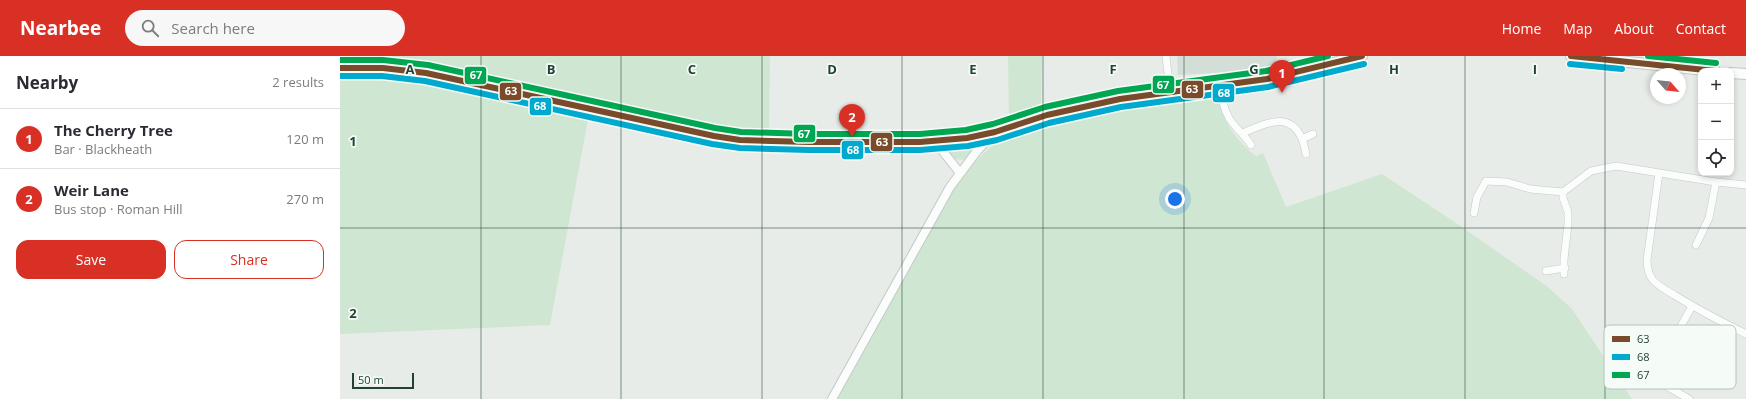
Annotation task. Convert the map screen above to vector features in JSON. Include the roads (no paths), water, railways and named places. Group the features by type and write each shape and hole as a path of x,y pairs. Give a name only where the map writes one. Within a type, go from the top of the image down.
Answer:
{"main road":[{"path":"340,68 355,67 391,69 426,73 714,136 740,140 831,142 967,138 995,132 1047,115 1120,99 1267,79 1334,60 1362,56"},
{"path":"1571,56 1623,58 1698,69"},
{"path":"1734,73 1746,74"}],"street":[{"path":"1166,56 1170,92"},
{"path":"1221,85 1222,99 1229,118 1243,133 1251,145"},
{"path":"1243,133 1268,122 1277,121 1292,126 1302,139 1306,154"},
{"path":"832,399 960,173 995,132"},
{"path":"1302,139 1313,134"},
{"path":"937,140 941,149 960,173"},
{"path":"1474,213 1479,205 1481,188 1486,182 1507,182 1530,189 1563,192 1591,171 1616,166 1716,182 1746,185"},
{"path":"1659,173 1647,267 1649,275 1658,285 1692,306 1729,325"},
{"path":"1696,245 1709,218 1716,182"},
{"path":"1546,270 1564,271 1568,212 1563,198 1563,192"},
{"path":"1682,325 1692,306"},
{"path":"1736,329 1746,334"},
{"path":"1670,389 1689,399"}],"place":[{"name":"The Cherry Tree","path":"1282,93"},
{"name":"Weir Lane","path":"852,137"}]}
